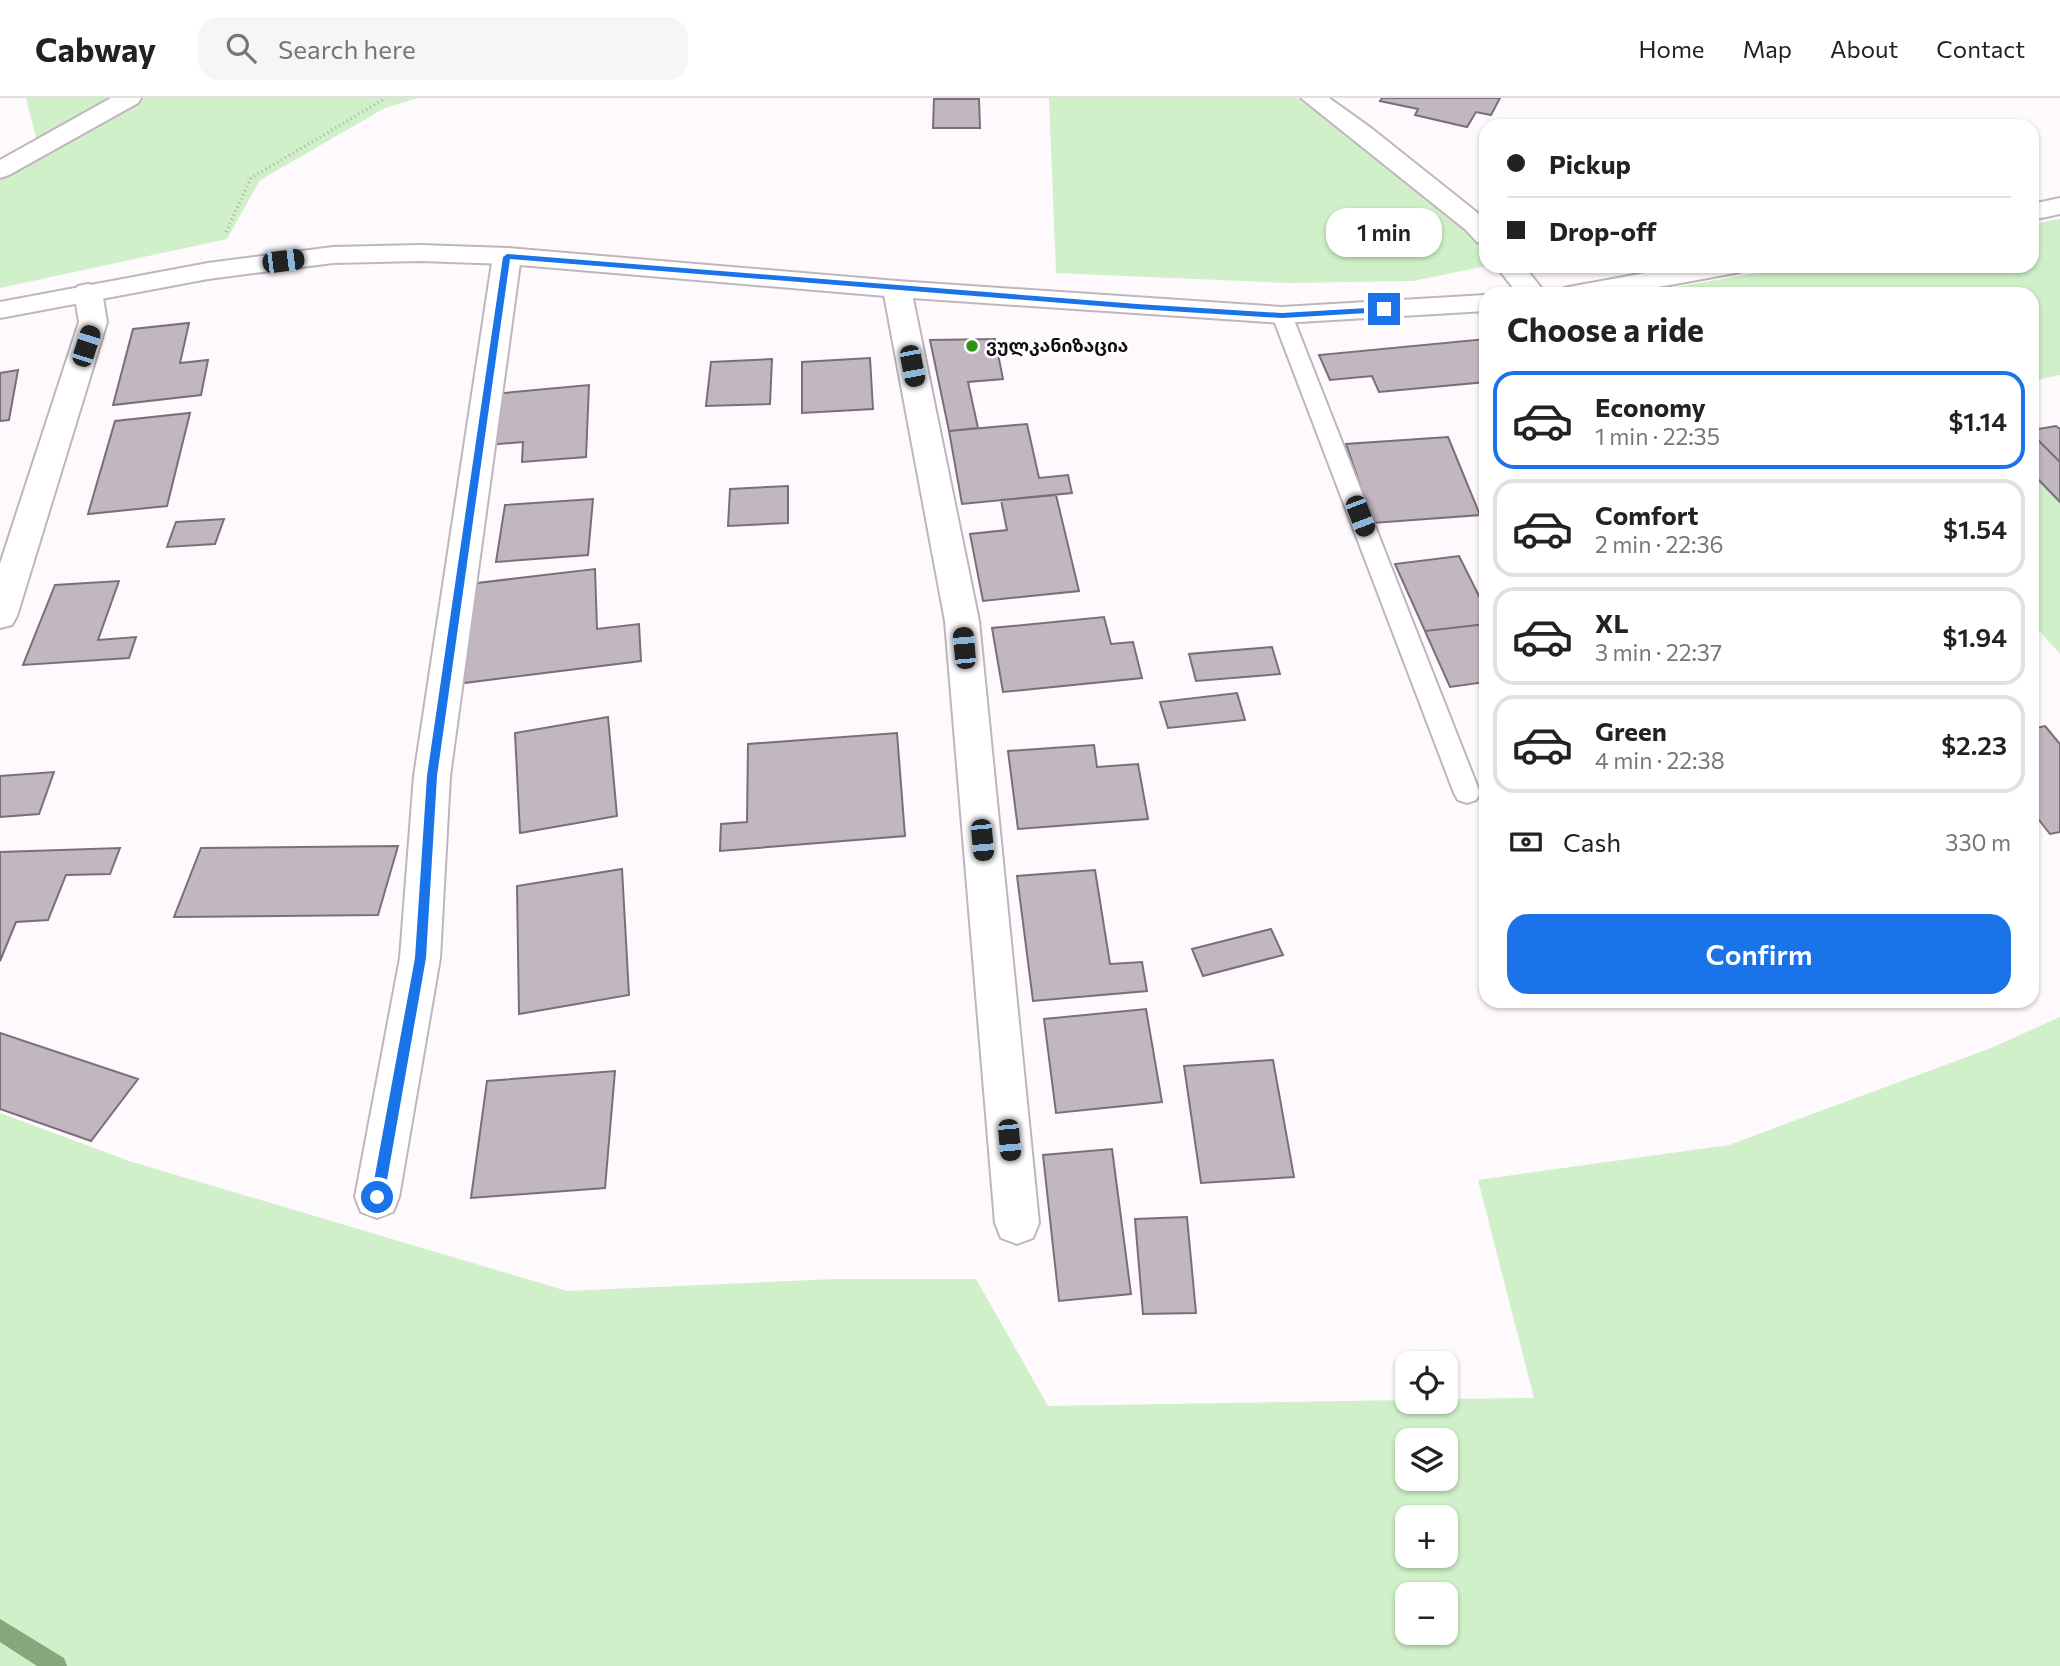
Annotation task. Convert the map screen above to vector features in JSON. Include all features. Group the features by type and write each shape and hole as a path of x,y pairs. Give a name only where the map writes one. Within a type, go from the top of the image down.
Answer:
{"street":[{"path":"0,170 129,98"},
{"path":"1314,98 1479,228"},
{"path":"2039,210 2060,206"},
{"path":"0,310 208,271 333,256 420,253 507,257 897,289 1282,315 1479,303"},
{"path":"377,1197 421,958 432,776 507,257"},
{"path":"1516,273 1526,287"},
{"path":"1613,287 1691,273"},
{"path":"897,289 962,621 1017,1223"},
{"path":"0,616 93,322 88,292"}],"lane":[{"path":"1282,315 1467,793"}],"path":[{"path":"208,271 251,178 386,98"}],"green space":[{"path":"26,98 418,98 385,108 260,180 227,239 0,288 0,163 40,153"},
{"path":"1049,98 1297,98 1469,223 1479,238 1479,267 1413,281 1287,283 1056,273"},
{"path":"2060,219 2060,375 2039,380 2039,287 1676,287 1755,273 2039,273 2039,223"},
{"path":"2060,440 2060,654 2039,631 2039,442"},
{"path":"2060,1017 2060,1666 0,1666 0,1113 129,1161 567,1291 836,1279 976,1279 1048,1406 1395,1400 1395,1414 1458,1414 1458,1399 1534,1398 1478,1180 1729,1145 1991,1048"}],"building":[{"path":"1382,98 1500,98 1491,115 1476,112 1467,127 1415,115 1418,109 1380,101"},
{"path":"934,99 979,99 980,128 933,128"},
{"path":"189,323 180,363 208,360 201,395 113,405 133,329"},
{"path":"995,339 1003,379 968,382 978,428 949,431 930,340"},
{"path":"1479,340 1479,383 1379,392 1372,376 1330,380 1319,355"},
{"path":"870,358 873,409 802,413 802,362"},
{"path":"772,359 770,404 706,406 711,362"},
{"path":"18,370 9,420 0,421 0,373"},
{"path":"589,385 586,457 522,462 523,442 488,445 493,394"},
{"path":"190,413 167,506 88,514 115,421"},
{"path":"1027,424 1039,478 1068,475 1072,493 962,504 949,431"},
{"path":"2056,426 2060,429 2060,462 2039,441 2039,429"},
{"path":"1448,437 1479,515 1373,523 1346,444"},
{"path":"2039,441 2060,462 2060,502 2039,480"},
{"path":"788,486 788,523 728,526 730,489"},
{"path":"1056,495 1079,591 983,601 970,534 1007,530 1001,500"},
{"path":"593,499 588,555 496,562 505,505"},
{"path":"224,519 215,544 167,547 176,522"},
{"path":"1459,556 1479,596 1479,625 1425,631 1395,564"},
{"path":"595,569 597,629 639,624 641,661 464,683 469,584"},
{"path":"119,581 98,640 136,637 129,658 23,665 55,585"},
{"path":"1104,617 1111,644 1133,642 1142,678 1003,692 992,628"},
{"path":"1479,625 1479,683 1450,687 1425,631"},
{"path":"1272,647 1280,674 1196,681 1189,654"},
{"path":"1237,693 1245,720 1168,728 1160,702"},
{"path":"608,717 617,816 520,833 515,733"},
{"path":"2045,726 2060,744 2060,832 2050,834 2039,820 2039,727"},
{"path":"897,733 905,836 720,851 721,824 747,822 748,744"},
{"path":"1094,745 1097,767 1138,764 1148,819 1018,829 1008,751"},
{"path":"54,772 39,814 0,817 0,776"},
{"path":"398,846 378,915 174,917 201,848"},
{"path":"120,848 110,874 66,875 48,920 16,922 0,961 0,852"},
{"path":"622,869 629,995 519,1014 517,886"},
{"path":"1095,870 1110,964 1142,962 1147,991 1033,1001 1017,876"},
{"path":"1271,929 1283,955 1203,976 1192,949"},
{"path":"1146,1009 1162,1102 1056,1113 1044,1019"},
{"path":"0,1033 138,1079 91,1141 0,1109"},
{"path":"1273,1060 1294,1177 1201,1183 1184,1066"},
{"path":"615,1071 605,1188 471,1198 487,1081"},
{"path":"1112,1149 1131,1294 1059,1301 1043,1155"},
{"path":"1187,1217 1196,1313 1143,1314 1135,1219"}],"waterway":[{"path":"0,1630 56,1666"}],"place":[{"name":"ვულკანიზაცია","path":"972,346"}],"route":[{"path":"377,1197 421,958 432,776 507,257 1137,307 1282,315 1384,309"}]}
